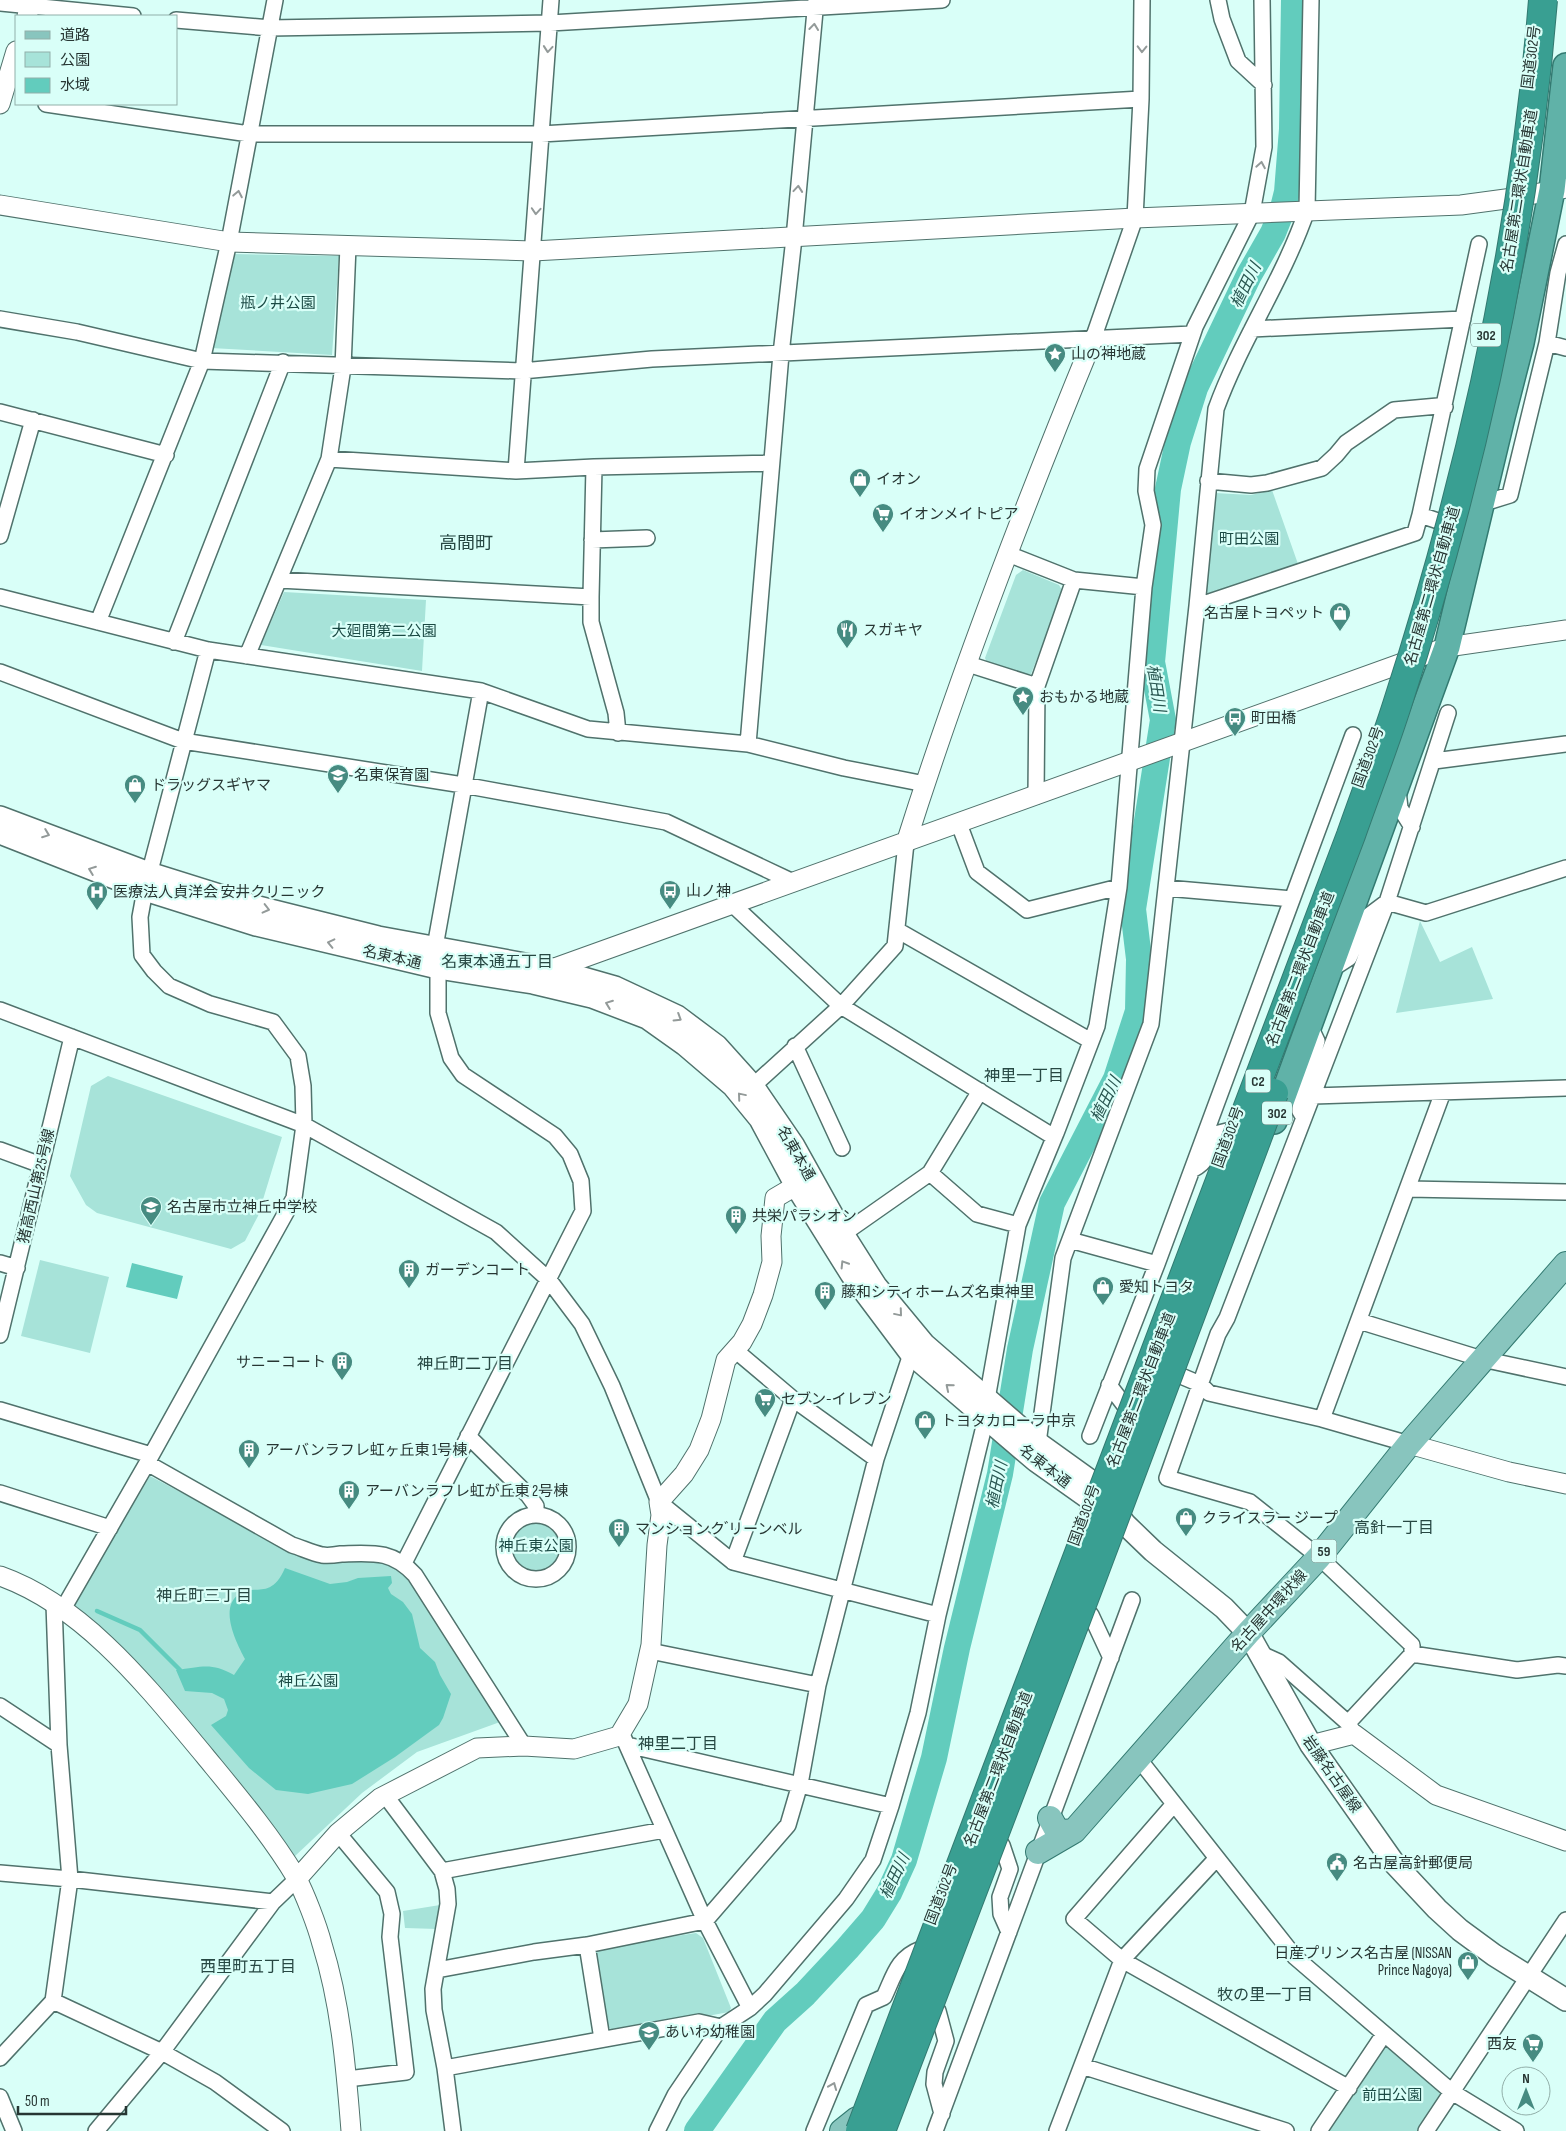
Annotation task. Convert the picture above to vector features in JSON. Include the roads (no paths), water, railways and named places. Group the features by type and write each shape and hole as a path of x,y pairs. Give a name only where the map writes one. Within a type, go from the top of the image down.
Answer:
{"highway":[{"name":"国道302号","path":"853,2128 1092,1492 1181,1265 1402,663 1430,518 1471,411 1513,198 1538,0"},
{"name":"名古屋第二環状自動車道","path":"853,2128 1351,835 1397,706 1464,473 1494,338 1531,121 1542,0"},
{"name":"名古屋第二環状自動車道","path":"881,2131 1096,1568 1369,839 1414,709 1453,581 1482,471 1510,343 1532,221 1561,0"},
{"name":"302","path":"892,2131 1125,1524 1191,1380 1328,972 1447,647 1530,300 1559,189 1566,66"}],"main road":[{"name":"名東本通","path":"0,817 147,882 256,925 438,968 533,983 592,997 647,1018 685,1045 733,1086 760,1119 803,1182 843,1234 876,1286 924,1344 987,1409"},
{"name":"名東本通","path":"0,833 147,882 378,937 552,969 615,987 678,1016 717,1046 753,1086 794,1146 803,1182 850,1274 911,1354 987,1409 1037,1452 1092,1492 1125,1524"},
{"name":"名古屋中環状線","path":"1038,1852 1074,1831 1138,1758 1253,1643 1409,1444 1566,1264"},
{"name":"岩藤名古屋線","path":"1125,1524 1153,1552 1224,1608 1253,1643 1311,1745 1394,1863 1437,1909 1460,1930 1494,1955 1566,2000"},
{"path":"1050,1818 1056,1829 1064,1832 1074,1831"}],"street":[{"path":"98,622 166,455 202,360 229,242 275,0"},
{"path":"516,471 551,0"},
{"path":"178,20 270,28 550,23 816,3 942,0"},
{"path":"753,1086 841,1006 895,946 906,843 925,784 1040,468 1093,338 1135,218 1141,99 1142,0"},
{"path":"1218,0 1222,19 1238,60 1264,85"},
{"path":"657,2131 675,2095 721,2027 750,2008 765,1994 846,1899 873,1860 918,1713 938,1615 987,1409 1018,1225 1096,1026 1119,887 1135,759 1144,587 1153,524 1146,491 1147,469 1192,334 1256,213 1264,147 1262,0"},
{"path":"1037,1452 1063,1258 1151,1024 1166,888 1178,743 1197,606 1216,409 1226,382 1296,241 1303,210 1311,0"},
{"path":"0,3 29,8 120,15"},
{"path":"748,744 780,354 794,238 816,3"},
{"path":"5,100 15,55"},
{"path":"53,105 249,134 541,134 1141,99"},
{"path":"0,205 229,242 533,251 1135,218 1461,205 1559,189"},
{"path":"1197,606 1416,533 1430,518 1444,408 1479,244"},
{"path":"1481,504 1510,495 1548,337 1558,273 1566,244"},
{"path":"248,656 329,459 343,366 348,246"},
{"path":"1530,300 1548,337 1566,348"},
{"path":"0,319 77,332 202,360 522,371 652,359 1093,338 1164,337 1192,334"},
{"path":"1252,329 1463,319"},
{"path":"174,642 283,362"},
{"path":"1208,481 1259,484 1322,468 1346,443 1394,410 1438,406 1444,408"},
{"path":"0,412 166,455"},
{"path":"0,536 33,420"},
{"path":"329,459 516,471 594,467 771,463"},
{"path":"594,467 591,622 616,713 618,733"},
{"path":"592,540 647,538"},
{"path":"1008,554 1074,580 1144,587"},
{"path":"278,580 591,597"},
{"path":"1036,796 1037,686 1074,580"},
{"path":"0,597 208,650 481,691 588,728 618,733 748,744 844,768 925,784"},
{"path":"533,983 552,969 731,903 960,824 1178,743 1447,647 1566,630"},
{"path":"0,2058 53,2001 70,1878 59,1745 59,1607 110,1528 294,1198 304,1124 303,1086 298,1056 273,1022 210,1004 169,986 142,955 140,917 147,882 208,650"},
{"path":"968,664 1037,686"},
{"path":"0,672 183,742 463,785 666,822 792,882"},
{"path":"435,947 481,691"},
{"path":"1311,1745 1351,1728 1412,1654 1412,1645 1319,1557 1250,1502 1167,1478 1191,1380 1218,1334 1230,1308 1313,1096 1386,902 1448,714"},
{"path":"1090,1436 1157,1264 1352,735"},
{"path":"1434,761 1566,744"},
{"path":"1397,784 1400,808 1412,827"},
{"path":"960,824 977,872 1027,910 1119,887"},
{"path":"1386,902 1426,913 1566,868"},
{"path":"1166,888 1292,898"},
{"path":"1328,972 1349,958 1367,917 1386,902"},
{"path":"731,903 841,1006 1054,1137"},
{"path":"897,930 1091,1041"},
{"path":"404,1563 583,1210 581,1181 570,1154 555,1136 463,1075 451,1058 443,1036 438,1013 438,968"},
{"path":"0,1010 304,1124 496,1232 549,1280 582,1324 612,1386 659,1502 661,1515 657,1544 650,1651 638,1704 624,1739 705,1921 750,2008"},
{"path":"1304,1118 1297,1106 1317,1041 1310,1024"},
{"name":"猪高西山第25号線","path":"0,1335 72,1037"},
{"path":"796,1046 842,1148"},
{"path":"1313,1096 1566,1088"},
{"path":"843,1234 930,1173 980,1091"},
{"path":"1322,1419 1443,1092"},
{"path":"1192,1170 1200,1166 1209,1156 1215,1134 1231,1130"},
{"path":"0,1150 41,1165"},
{"path":"930,1173 977,1214 1018,1225"},
{"path":"659,1502 684,1474 698,1450 711,1419 726,1360 736,1350 752,1324 772,1262 771,1236 775,1198 803,1182"},
{"path":"1408,1189 1566,1192"},
{"path":"1070,1240 1157,1264"},
{"path":"0,1263 17,1268"},
{"path":"1359,1321 1482,1359 1566,1377"},
{"path":"736,1350 792,1399 876,1459"},
{"path":"437,1970 534,1952 587,1945 705,1921 788,1825 800,1784 818,1685 876,1459 911,1354"},
{"path":"1191,1380 1209,1393 1322,1419 1509,1472 1566,1484"},
{"path":"1110,1385 1125,1406"},
{"path":"733,1562 792,1399"},
{"path":"0,1410 149,1459 292,1544 306,1550 323,1556 385,1554 404,1563 415,1575 524,1746"},
{"path":"468,1436 528,1496 536,1506 536,1515"},
{"path":"0,1493 110,1528"},
{"path":"659,1502 733,1562 938,1615"},
{"path":"536,1515 549,1518 563,1529 568,1544 566,1558 554,1574 537,1580 517,1574 508,1564 503,1547 508,1529 520,1519 536,1515"},
{"path":"0,1576 20,1583 59,1607 105,1644 156,1696 272,1838 297,1880 322,1943 337,2005 351,2131"},
{"path":"935,2131 1132,1600"},
{"path":"1091,1615 1111,1658"},
{"path":"1253,1643 1279,1662 1351,1728 1436,1795 1566,1841"},
{"path":"650,1651 818,1685"},
{"path":"1412,1654 1517,1670 1558,1665 1566,1666"},
{"path":"0,1706 59,1745"},
{"path":"96,2131 162,2052 273,1902 297,1880 338,1833 386,1795 477,1748 524,1746 574,1749 619,1736 624,1739 891,1806"},
{"path":"1138,1758 1296,1957 1452,2092 1516,2131"},
{"path":"386,1795 442,1871 447,1889 448,1904 433,1989 434,2010 445,2068 453,2131"},
{"path":"1174,1804 1074,1919 1122,1960 1349,2088"},
{"path":"442,1871 664,1830"},
{"path":"338,1833 387,1892 392,1914 390,1937 406,2072 346,2079"},
{"path":"1002,1845 1010,1869 1000,1897 1001,1914 1009,1932"},
{"path":"1057,2131 1122,1960 1217,1858"},
{"path":"0,1873 70,1878 273,1902"},
{"path":"1426,2131 1566,1920"},
{"path":"587,1945 602,2039"},
{"path":"814,2131 866,2005 884,1997 900,1962 913,1952 921,1949"},
{"path":"53,2001 162,2052 215,2082 280,2131"},
{"path":"938,2011 946,2041 934,2084 942,2114"},
{"path":"445,2068 699,2022 721,2027"},
{"path":"1320,2131 1384,2034"},
{"path":"1082,2066 1286,2131"},
{"path":"0,2097 14,2131"}],"water":[{"path":"132,1263 183,1276 177,1299 126,1287"},
{"path":"285,1568 330,1584 347,1582 358,1578 391,1576 392,1583 388,1588 391,1594 403,1602 412,1614 420,1648 435,1662 451,1694 439,1725 395,1757 352,1784 308,1794 276,1790 249,1768 211,1725 226,1716 228,1710 224,1699 212,1693 185,1691 176,1670 206,1666 219,1668 234,1675 245,1659 231,1627 230,1609 233,1601 244,1592 268,1588 274,1585"}],"waterway":[{"name":"植田川","path":"697,2131 775,2021 805,1994 873,1919 889,1893 904,1860 934,1758 957,1648 1000,1474 1020,1349 1052,1203 1116,1079 1138,1011 1139,959 1133,909 1163,720 1152,662 1168,489 1178,442 1195,388 1249,275 1273,233 1283,208 1287,192 1292,129 1294,0"},
{"path":"97,1611 140,1630 180,1670"}],"place":[{"name":"山の神地蔵","path":"1055,373"},
{"name":"イオン","path":"860,498"},
{"name":"イオンメイトピア","path":"883,533"},
{"name":"名古屋トヨペット","path":"1340,632"},
{"name":"スガキヤ","path":"847,649"},
{"name":"おもかる地蔵","path":"1023,716"},
{"name":"町田橋","path":"1235,737"},
{"name":"名東保育園","path":"338,794"},
{"name":"ドラッグスギヤマ","path":"135,804"},
{"name":"山ノ神","path":"670,910"},
{"name":"医療法人貞洋会 安井クリニック","path":"97,911"},
{"name":"名古屋市立神丘中学校","path":"151,1226"},
{"name":"共栄パラシオン","path":"736,1235"},
{"name":"ガーデンコート","path":"409,1289"},
{"name":"愛知トヨタ","path":"1103,1306"},
{"name":"藤和シティホームズ名東神里","path":"825,1311"},
{"name":"サニーコート","path":"342,1381"},
{"name":"セブン-イレブン","path":"765,1418"},
{"name":"トヨタカローラ中京","path":"925,1440"},
{"name":"アーバンラフレ虹ヶ丘東 1号棟","path":"249,1469"},
{"name":"アーバンラフレ虹が丘東 2号棟","path":"349,1510"},
{"name":"クライスラー ジープ","path":"1186,1537"},
{"name":"マンションク ゙リーンベル","path":"619,1548"},
{"name":"名古屋高針郵便局","path":"1337,1882"},
{"name":"日産プリンス名古屋 (NISSAN Prince Nagoya)","path":"1468,1981"},
{"name":"あいわ幼稚園","path":"649,2051"},
{"name":"西友","path":"1533,2063"}],"district":[{"name":"高間町","path":"466,543"},
{"name":"名東本通五丁目","path":"497,961"},
{"name":"神里一丁目","path":"1024,1075"},
{"name":"神丘町二丁目","path":"465,1363"},
{"name":"高針一丁目","path":"1394,1527"},
{"name":"神丘町三丁目","path":"204,1595"},
{"name":"神里二丁目","path":"678,1743"},
{"name":"西里町五丁目","path":"248,1966"},
{"name":"牧の里一丁目","path":"1265,1994"}],"park label":[{"name":"瓶ノ井公園","path":"278,303"},
{"name":"町田公園","path":"1249,539"},
{"name":"大廻間第二公園","path":"384,631"},
{"name":"神丘東公園","path":"536,1546"},
{"name":"神丘公園","path":"308,1681"},
{"name":"前田公園","path":"1392,2095"}]}
